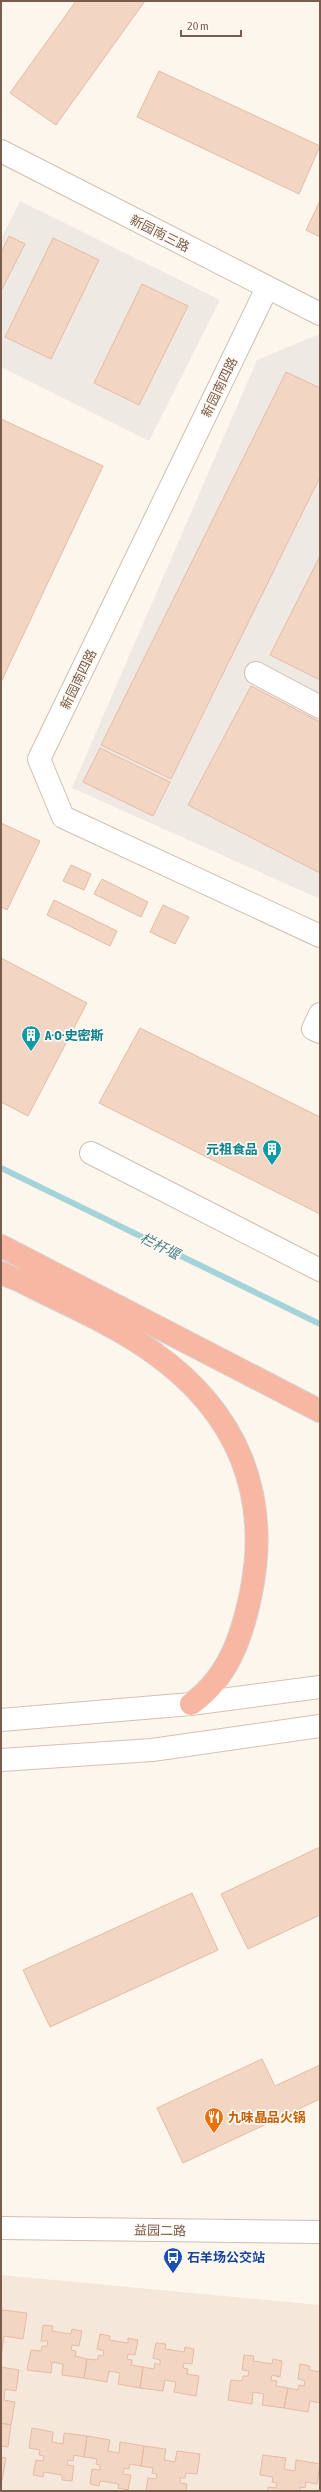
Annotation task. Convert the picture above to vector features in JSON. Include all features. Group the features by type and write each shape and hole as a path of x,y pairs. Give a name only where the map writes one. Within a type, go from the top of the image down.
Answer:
{"highway":[{"path":"1,1246 320,1411"},
{"path":"1,1273 21,1281 132,1339 154,1353 174,1369 205,1400 220,1418 241,1454 254,1501 258,1547 255,1572 243,1629 231,1657 219,1680 207,1693 191,1704"}],"street":[{"name":"新园南三路","path":"1,151 320,314"},
{"name":"新园南四路","path":"267,288 39,759 63,817 320,936"},
{"path":"256,673 320,707"},
{"path":"320,1014 314,1029 320,1032"},
{"path":"92,1153 320,1270"},
{"path":"1,1720 191,1704 320,1687"},
{"path":"1,1760 152,1750 320,1726"},
{"name":"益园二路","path":"1,2228 320,2232"}],"shaded area":[{"path":"20,201 220,300 149,441 1,367 1,239"},
{"path":"320,334 320,899 72,788 257,360"},
{"path":"1,2275 320,2305 320,2491 1,2491"}],"building":[{"path":"76,1 145,1 56,125 10,93"},
{"path":"159,71 320,146 299,194 137,117"},
{"path":"320,201 320,237 306,230"},
{"path":"9,236 25,244 1,291 1,253"},
{"path":"53,238 99,260 51,359 5,337"},
{"path":"142,284 188,306 139,405 94,383"},
{"path":"286,372 320,388 320,477 171,779 101,745"},
{"path":"1,419 103,466 1,682"},
{"path":"320,556 320,680 270,655"},
{"path":"251,686 320,722 320,873 188,805"},
{"path":"100,748 170,782 153,816 83,782"},
{"path":"1,823 40,841 7,910 1,907"},
{"path":"71,865 91,874 84,890 63,881"},
{"path":"102,879 148,902 141,917 94,894"},
{"path":"54,900 117,931 110,946 47,915"},
{"path":"163,905 189,917 175,944 150,932"},
{"name":"A·O·史密斯","path":"1,958 87,1003 28,1116 1,1102"},
{"name":"元祖食品","path":"140,1028 320,1117 320,1214 99,1103"},
{"path":"320,1847 320,1915 248,1949 221,1894"},
{"path":"192,1893 218,1950 50,2027 23,1970"},
{"path":"262,2059 275,2086 320,2065 320,2099 183,2163 157,2108"},
{"path":"3,2310 27,2313 23,2339 4,2336 1,2358 1,2312"},
{"path":"43,2325 53,2326 52,2331 71,2334 72,2329 82,2331 79,2346 72,2345 71,2350 76,2351 75,2356 87,2359 84,2378 62,2375 63,2364 52,2362 51,2373 27,2370 31,2350 41,2351 42,2346 47,2346 48,2341 41,2341"},
{"path":"100,2334 110,2336 109,2340 128,2343 128,2338 138,2340 135,2355 128,2354 127,2359 132,2360 131,2365 143,2367 140,2388 118,2384 120,2373 109,2371 107,2382 84,2378 87,2359 97,2360 99,2355 103,2356 104,2351 97,2349"},
{"path":"156,2343 166,2344 165,2349 184,2352 185,2347 194,2349 192,2364 184,2363 183,2368 188,2369 187,2374 199,2376 196,2396 174,2392 176,2382 165,2380 163,2391 140,2388 143,2367 154,2369 155,2363 160,2365 160,2360 153,2358"},
{"path":"244,2355 254,2356 253,2361 272,2364 273,2359 282,2361 280,2377 272,2375 271,2380 277,2381 276,2386 288,2388 284,2408 262,2405 264,2394 253,2392 252,2404 228,2400 231,2380 242,2381 243,2376 248,2376 249,2371 242,2370"},
{"path":"300,2364 310,2366 309,2370 320,2372 320,2403 310,2401 308,2412 284,2408 288,2388 298,2390 299,2385 304,2386 305,2381 298,2379"},
{"path":"1,2367 19,2370 16,2391 5,2389 4,2400 15,2402 11,2425 1,2423"},
{"path":"1,2423 11,2425 8,2447 1,2446"},
{"path":"32,2428 53,2432 52,2442 63,2444 64,2433 87,2436 84,2457 74,2455 73,2461 68,2460 67,2465 74,2466 72,2481 62,2480 62,2475 44,2472 43,2477 33,2475 36,2460 43,2461 44,2456 39,2455 40,2450 29,2448"},
{"path":"87,2436 110,2440 108,2451 119,2453 120,2442 144,2446 141,2466 130,2464 129,2469 124,2468 123,2474 131,2475 128,2490 118,2488 119,2484 100,2481 99,2486 90,2484 92,2469 100,2470 100,2465 96,2464 97,2459 84,2457"},
{"path":"144,2446 166,2449 164,2460 175,2462 177,2451 200,2454 197,2474 186,2473 185,2478 180,2478 180,2483 187,2484 186,2491 146,2491 148,2478 156,2479 157,2474 152,2473 153,2468 141,2466"},
{"path":"263,2455 286,2458 284,2469 295,2471 296,2460 320,2464 317,2484 306,2482 305,2488 300,2487 300,2491 268,2491 268,2487 276,2488 277,2483 272,2482 273,2477 260,2475"},
{"path":"1,2457 6,2458 2,2481 1,2481"}],"waterway":[{"name":"栏杆堰","path":"1,1168 320,1324"}],"place":[{"name":"A·O·史密斯","path":"31,1052"},
{"name":"元祖食品","path":"272,1166"},
{"name":"九味晶品火锅","path":"214,2134"},
{"name":"石羊场公交站","path":"173,2274"}]}
